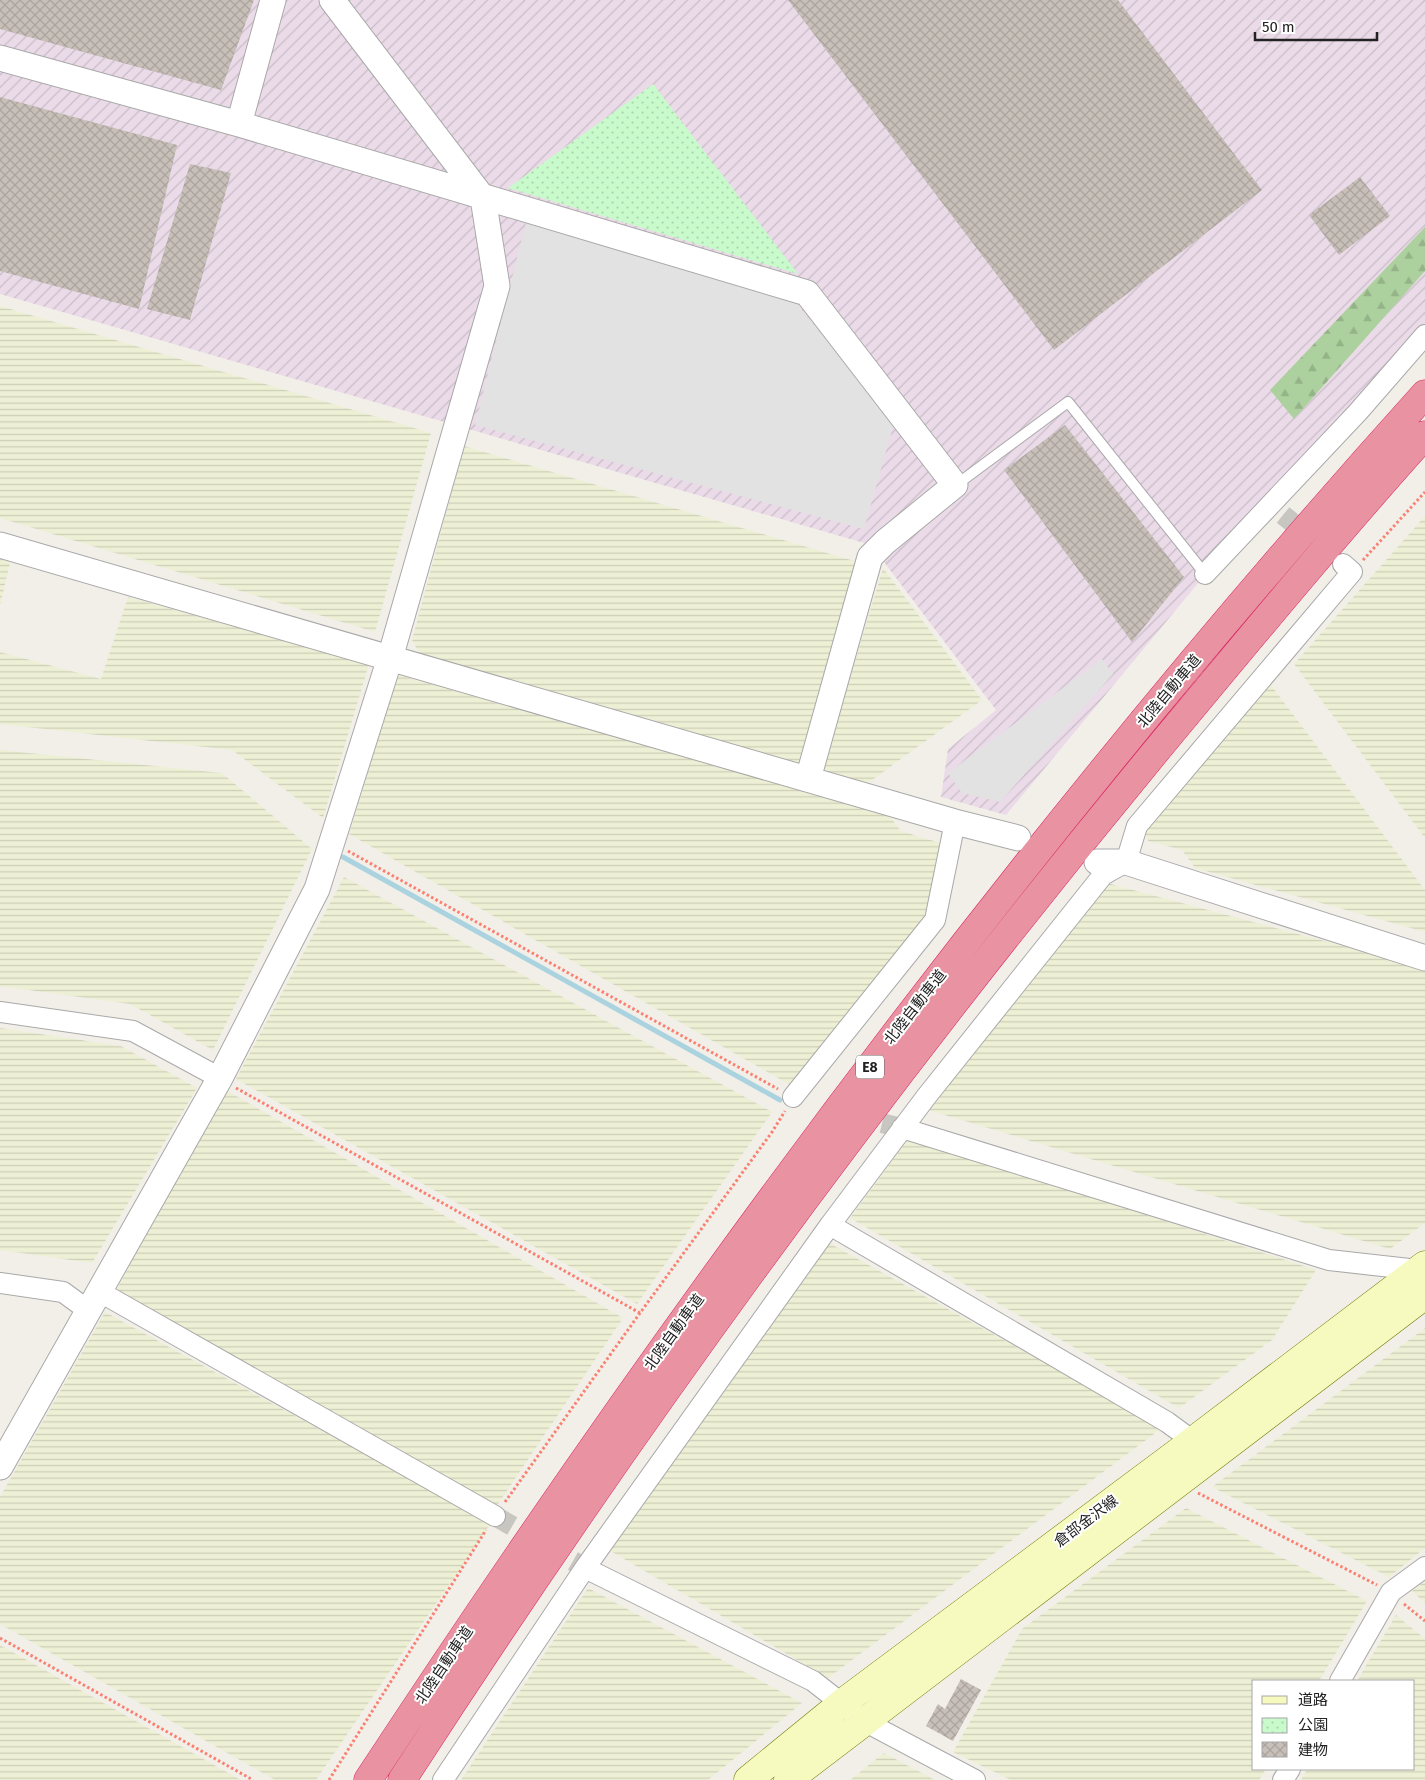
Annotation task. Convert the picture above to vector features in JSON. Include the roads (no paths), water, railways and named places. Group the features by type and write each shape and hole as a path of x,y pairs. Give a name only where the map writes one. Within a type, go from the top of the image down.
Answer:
{"highway":[{"name":"北陸自動車道","path":"368,1780 460,1640 594,1444 763,1208 921,999 1073,807 1213,638 1425,394"},
{"name":"北陸自動車道","path":"402,1780 476,1665 620,1454 775,1238 936,1025 1135,776 1245,643 1425,435"}],"main road":[{"name":"倉部金沢線","path":"748,1780 841,1704 1193,1441 1423,1277"},
{"name":"倉部金沢線","path":"788,1780 1179,1483 1423,1277"}],"street":[{"path":"239,124 272,0"},
{"path":"0,1467 220,1078 317,889 390,658 497,286 484,198 332,0"},
{"path":"0,58 239,124 806,293 955,485 885,542 870,557 808,779"},
{"path":"1205,574 1250,528 1277,509 1425,335"},
{"path":"0,545 955,822 1018,838"},
{"path":"443,1780 585,1568 830,1224 902,1128 1103,875 1126,862 1137,826 1348,568"},
{"path":"793,1097 935,920 955,822"},
{"path":"1097,862 1126,862 1425,958"},
{"path":"0,1012 133,1031 220,1078"},
{"path":"902,1128 1329,1260 1423,1277"},
{"path":"830,1224 1167,1422 1193,1441"},
{"path":"0,1283 63,1292 94,1302 496,1516"},
{"path":"1341,1680 1391,1592 1425,1567"},
{"path":"585,1568 813,1681 864,1721 975,1780"}],"lane":[{"path":"955,485 1068,402 1205,574"}],"waterway":[{"path":"343,857 780,1100"}],"tunnel":[{"path":"1283,515 1336,558"},
{"path":"853,1116 902,1128"},
{"path":"495,1516 585,1568"}]}
